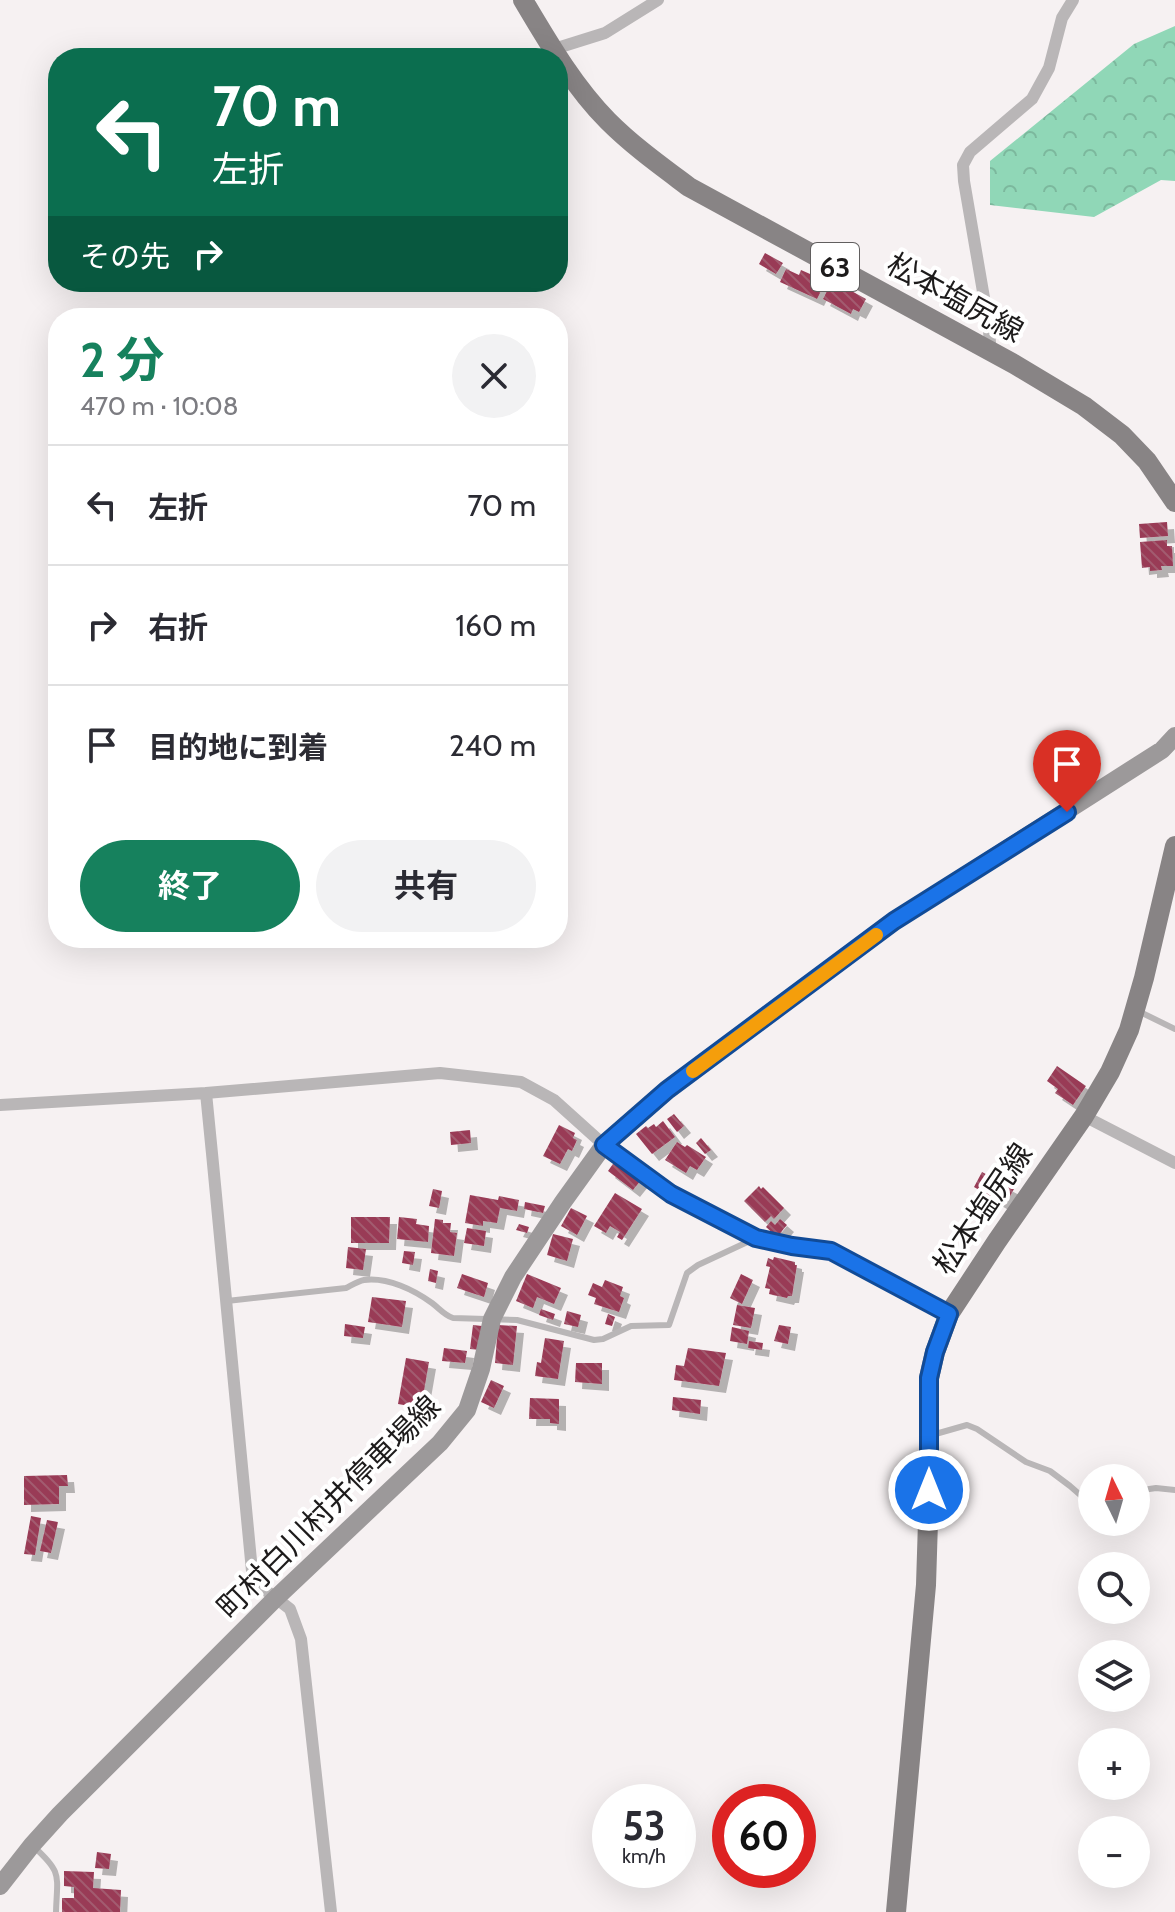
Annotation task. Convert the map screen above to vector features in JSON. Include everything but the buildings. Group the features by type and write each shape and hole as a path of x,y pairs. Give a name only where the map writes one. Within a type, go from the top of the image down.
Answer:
{"main road":[{"name":"松本塩尻線","path":"523,0 553,48"},
{"name":"松本塩尻線","path":"568,70 606,119 643,154 689,187 1084,406 1122,435 1147,461 1175,502"},
{"name":"町村白川村井停車場線","path":"0,1886 71,1803 276,1598 440,1443 467,1410 481,1369 492,1319 513,1277 604,1145 667,1090 894,921 1162,750 1175,736"},
{"name":"松本塩尻線","path":"896,1912 926,1585 929,1378 935,1352 949,1314 1084,1116 1110,1072 1135,1010 1175,846"}],"street":[{"path":"557,48 605,33 658,0"},
{"path":"991,353 963,165 970,152 1032,99 1049,68 1062,18 1073,0"},
{"path":"0,1105 206,1093 440,1073 521,1082 554,1100 604,1145"},
{"path":"206,1093 252,1571 264,1589 290,1609 301,1639 331,1912"},
{"path":"1084,1116 1175,1163"}],"lane":[{"path":"1135,1010 1175,1029"},
{"path":"604,1145 671,1194 756,1238 831,1251 949,1314"},
{"path":"227,1301 346,1288 362,1280 381,1281 412,1290 444,1315 453,1318 517,1320 594,1340 603,1339 631,1326 669,1325 687,1273 756,1238"},
{"path":"928,1436 967,1425 1026,1462 1050,1471 1078,1493"},
{"path":"1150,1489 1175,1490"},
{"path":"32,1845 53,1864 58,1877 56,1912"}],"green space":[{"path":"1175,26 1175,181 1161,180 1094,217 990,205 990,161 1134,44"}],"slow traffic":[{"path":"693,1071 876,935"}],"route":[{"path":"929,1490 929,1378 949,1314 831,1251 756,1238 671,1194 604,1145 667,1090 894,921 1067,812"}]}
